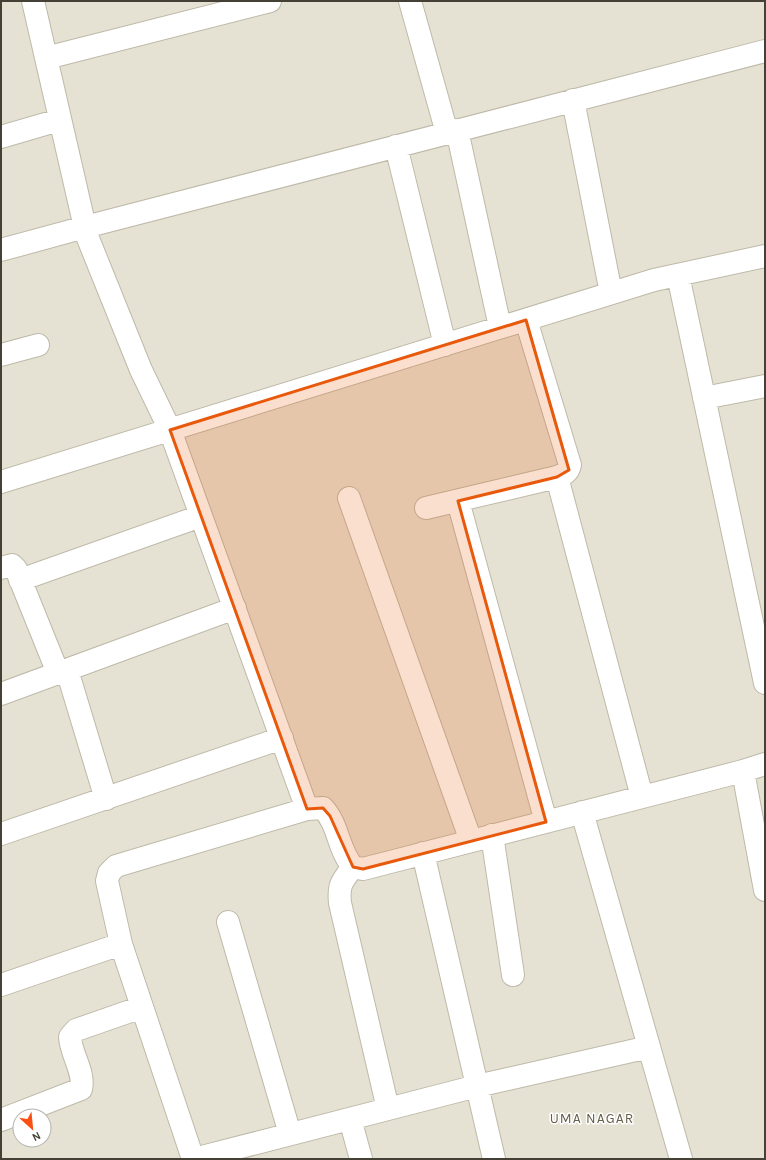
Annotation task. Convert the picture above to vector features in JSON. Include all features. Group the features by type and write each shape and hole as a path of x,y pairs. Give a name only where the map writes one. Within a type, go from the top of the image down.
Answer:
{"street":[{"path":"33,1 87,236 142,370 170,430 307,809"},
{"path":"46,58 198,10 270,1"},
{"path":"410,1 452,131 500,328"},
{"path":"1,250 452,131 765,51"},
{"path":"573,100 611,293"},
{"path":"1,137 60,120"},
{"path":"396,146 445,345"},
{"path":"1,482 654,280 765,256"},
{"path":"678,275 765,683"},
{"path":"426,508 557,477 565,474 569,470 570,465 526,320"},
{"path":"1,355 38,345"},
{"path":"704,398 765,386"},
{"path":"557,477 642,797"},
{"path":"349,498 471,841"},
{"path":"458,501 546,822"},
{"path":"20,580 202,516"},
{"path":"1,568 12,565 16,569 62,671 106,798"},
{"path":"1,694 235,608"},
{"path":"1,834 282,738"},
{"path":"649,1047 477,1086 193,1159 121,944 107,881 109,873 116,866 307,809 323,808 330,816 347,861 353,867 363,869 765,764"},
{"path":"742,771 765,890"},
{"path":"582,812 681,1159"},
{"path":"492,835 513,975"},
{"path":"423,853 494,1159"},
{"path":"353,867 342,881 339,891 340,903 388,1109"},
{"path":"228,922 290,1134"},
{"path":"1,985 121,944"},
{"path":"1,1120 81,1089 83,1081 71,1045 70,1037 76,1030 142,1007"},
{"path":"350,1119 361,1159"}],"highlighted area":[{"path":"526,320 569,470 557,477 458,501 546,822 363,869 353,867 330,816 323,808 307,809 170,430"}],"shaded area":[{"path":"1,1 765,1 765,1159 1,1159"}],"district":[{"name":"UMA NAGAR","path":"592,1118"}]}
